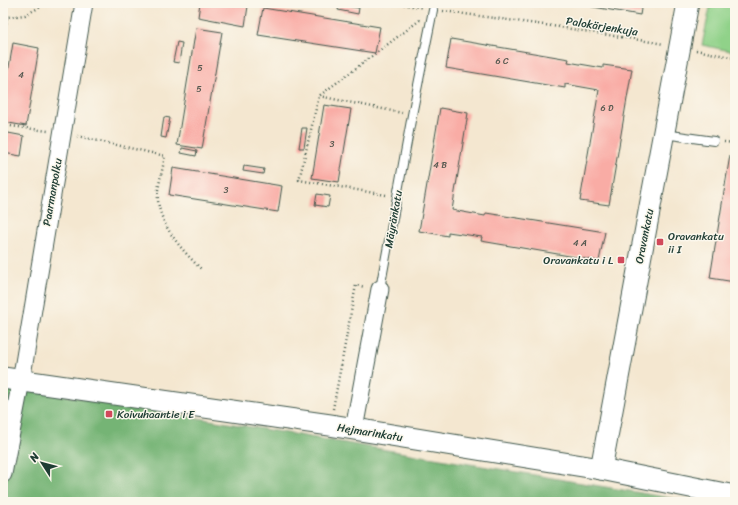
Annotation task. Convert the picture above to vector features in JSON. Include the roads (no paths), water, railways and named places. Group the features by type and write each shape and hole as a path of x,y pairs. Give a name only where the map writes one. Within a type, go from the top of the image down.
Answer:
{"street":[{"name":"Paarmanpolku","path":"3,474 12,380 62,132 84,3"},
{"name":"Oravankatu","path":"601,469 688,3"},
{"name":"Mäyränkatu","path":"354,429 380,289"},
{"name":"Hejmarinkatu","path":"12,380 354,429 601,469 735,496"}],"lane":[{"name":"Mäyränkatu","path":"380,289 433,10"},
{"path":"663,134 714,141"}],"place":[{"name":"Oravankatu ii I","path":"660,242"},
{"name":"Oravankatu i L","path":"621,260"},
{"name":"Koivuhaantie i E","path":"109,414"}]}
